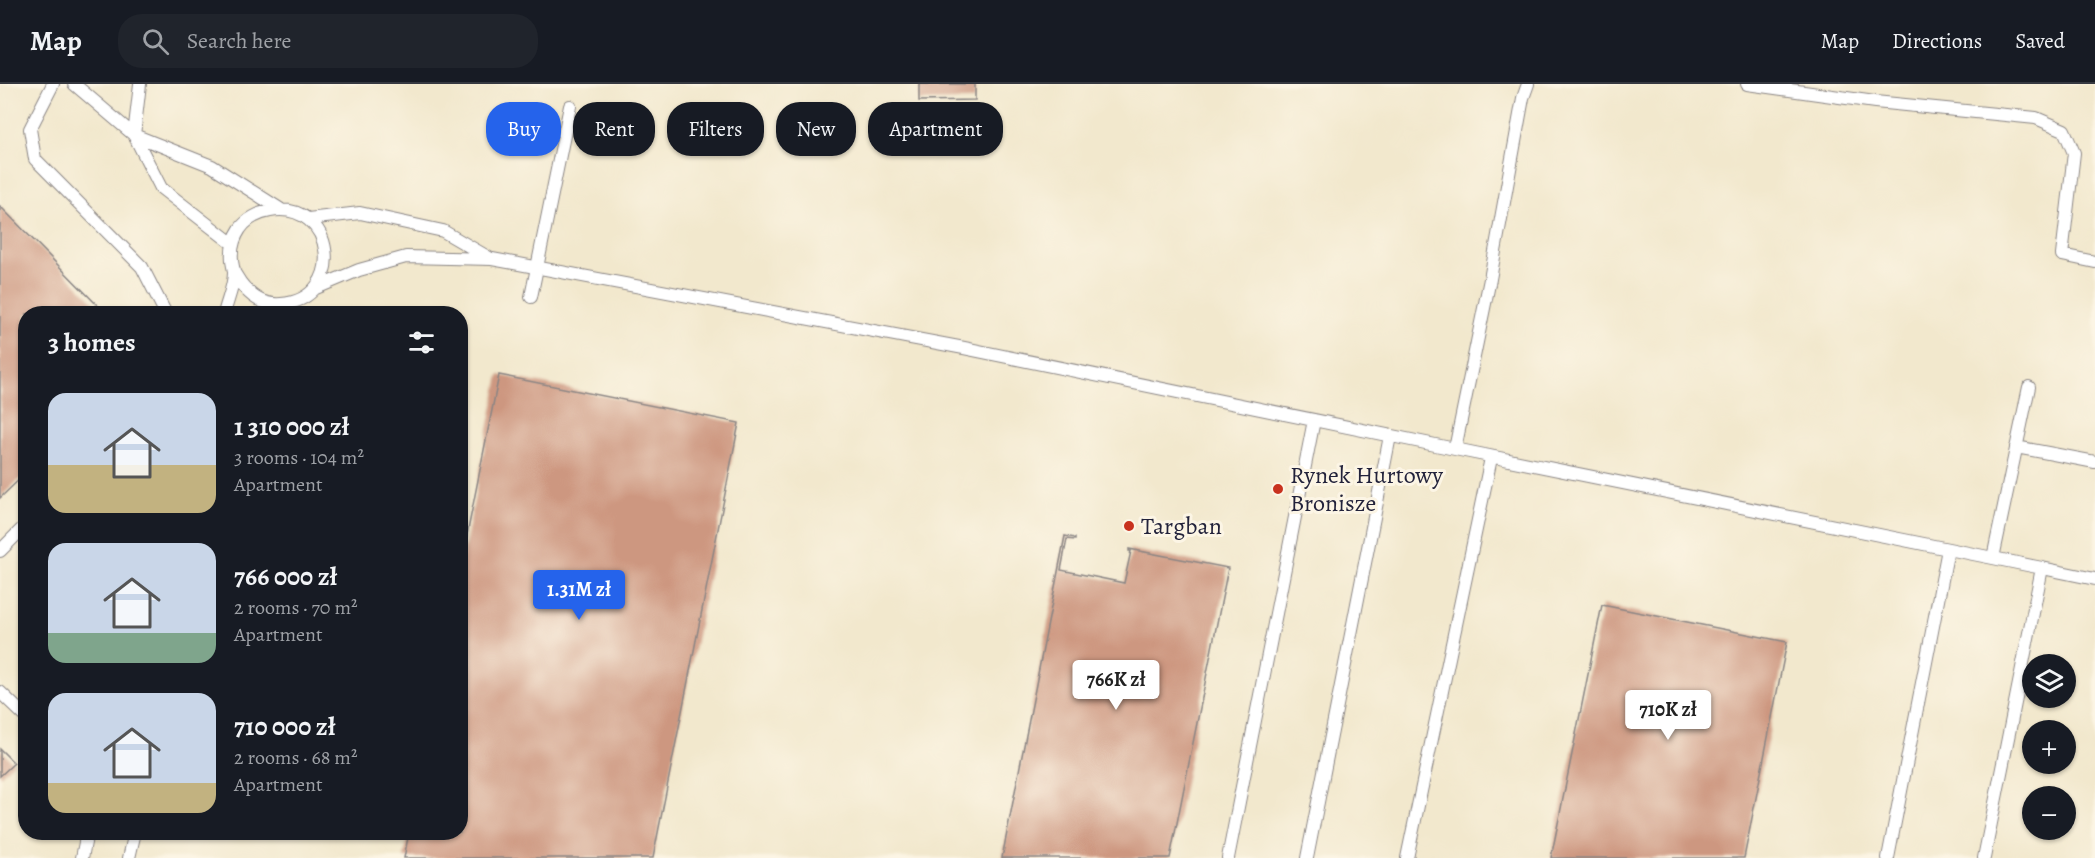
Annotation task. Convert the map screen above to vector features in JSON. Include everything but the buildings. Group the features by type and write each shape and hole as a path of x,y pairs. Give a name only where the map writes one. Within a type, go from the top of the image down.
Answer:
{"lane":[{"path":"53,84 30,129 35,159 142,267 162,306"},
{"path":"74,84 134,135 212,166 280,209 295,212 309,219 319,230 325,244 327,260 324,275 305,297 292,303 273,306"},
{"path":"140,84 134,135 161,188 233,244"},
{"path":"1455,449 1490,279 1523,98 1528,84"},
{"path":"1747,84 1875,102 2036,118 2064,130 2074,153 2062,255 2056,267"},
{"path":"531,297 570,106"},
{"path":"260,306 242,286 235,274 231,259 233,244 240,230 250,218 280,209"},
{"path":"309,219 360,213 443,231 492,260"},
{"path":"2062,255 2095,262"},
{"path":"315,288 359,270 406,257 492,260 964,348 1491,458 2095,579"},
{"path":"226,306 235,274"},
{"path":"1993,558 2029,387"},
{"path":"1228,858 1314,420"},
{"path":"1307,858 1390,436"},
{"path":"2016,447 2095,462"},
{"path":"1407,858 1491,458"},
{"path":"0,551 18,533"},
{"path":"1888,858 1948,549"},
{"path":"1984,858 2042,568"},
{"path":"0,692 18,709"},
{"path":"82,858 85,840"},
{"path":"129,858 133,840"}],"place":[{"name":"Rynek Hurtowy Bronisze","path":"1278,489"},
{"name":"Targban","path":"1129,526"}]}
